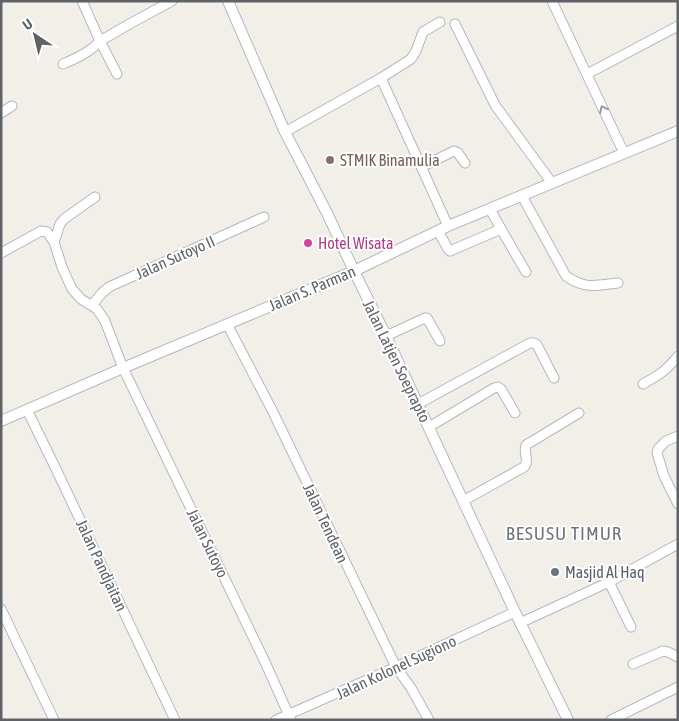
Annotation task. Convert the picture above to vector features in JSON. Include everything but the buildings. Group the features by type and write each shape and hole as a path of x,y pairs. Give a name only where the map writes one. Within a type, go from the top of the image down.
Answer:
{"street":[{"path":"82,1 100,41 118,74"},
{"path":"63,64 94,48 100,41 172,1"},
{"name":"Jalan Latjen Soeprapto","path":"228,1 286,132 386,336 520,623 568,720"},
{"path":"552,1 624,153"},
{"path":"286,132 411,59 423,32 440,22"},
{"path":"455,24 495,106 552,183"},
{"path":"587,74 678,26"},
{"path":"381,78 421,167 443,228 448,250 450,251 501,228"},
{"path":"1,113 12,106"},
{"name":"Jalan S. Parman","path":"1,421 354,271 443,228 678,131"},
{"path":"421,167 454,151 458,153 465,164"},
{"path":"522,196 566,276 588,286 618,282"},
{"path":"54,242 60,224 64,219 95,197"},
{"path":"490,209 526,272"},
{"name":"Jalan Sutoyo II","path":"92,306 109,287 264,217"},
{"path":"1,253 41,231 47,232 54,242"},
{"name":"Jalan Sutoyo","path":"54,242 72,289 81,299 92,306 105,321 123,368 290,717"},
{"path":"386,336 427,318 440,341"},
{"name":"Jalan Tendean","path":"227,324 276,417 396,667 411,688 429,720"},
{"path":"418,404 534,342 554,378"},
{"path":"643,384 661,374 678,356"},
{"path":"429,427 498,387 515,413"},
{"name":"Jalan Pandjaitan","path":"27,410 175,720"},
{"path":"463,501 524,468 527,464 524,448 526,445 579,413"},
{"path":"678,436 666,441 658,449 657,453 664,476 678,504"},
{"path":"520,623 609,582 678,544"},
{"path":"609,582 631,627"},
{"path":"1,609 54,720"},
{"name":"Jalan Kolonel Sugiono","path":"276,720 290,717 515,612"},
{"path":"633,664 663,652 668,652 678,657"},
{"path":"611,720 678,687"}],"place":[{"name":"STMIK Binamulia","path":"330,160"},
{"name":"Hotel Wisata","path":"308,243"},
{"name":"Masjid Al Haq","path":"555,572"}],"district":[{"name":"BESUSU TIMUR","path":"564,533"}]}
